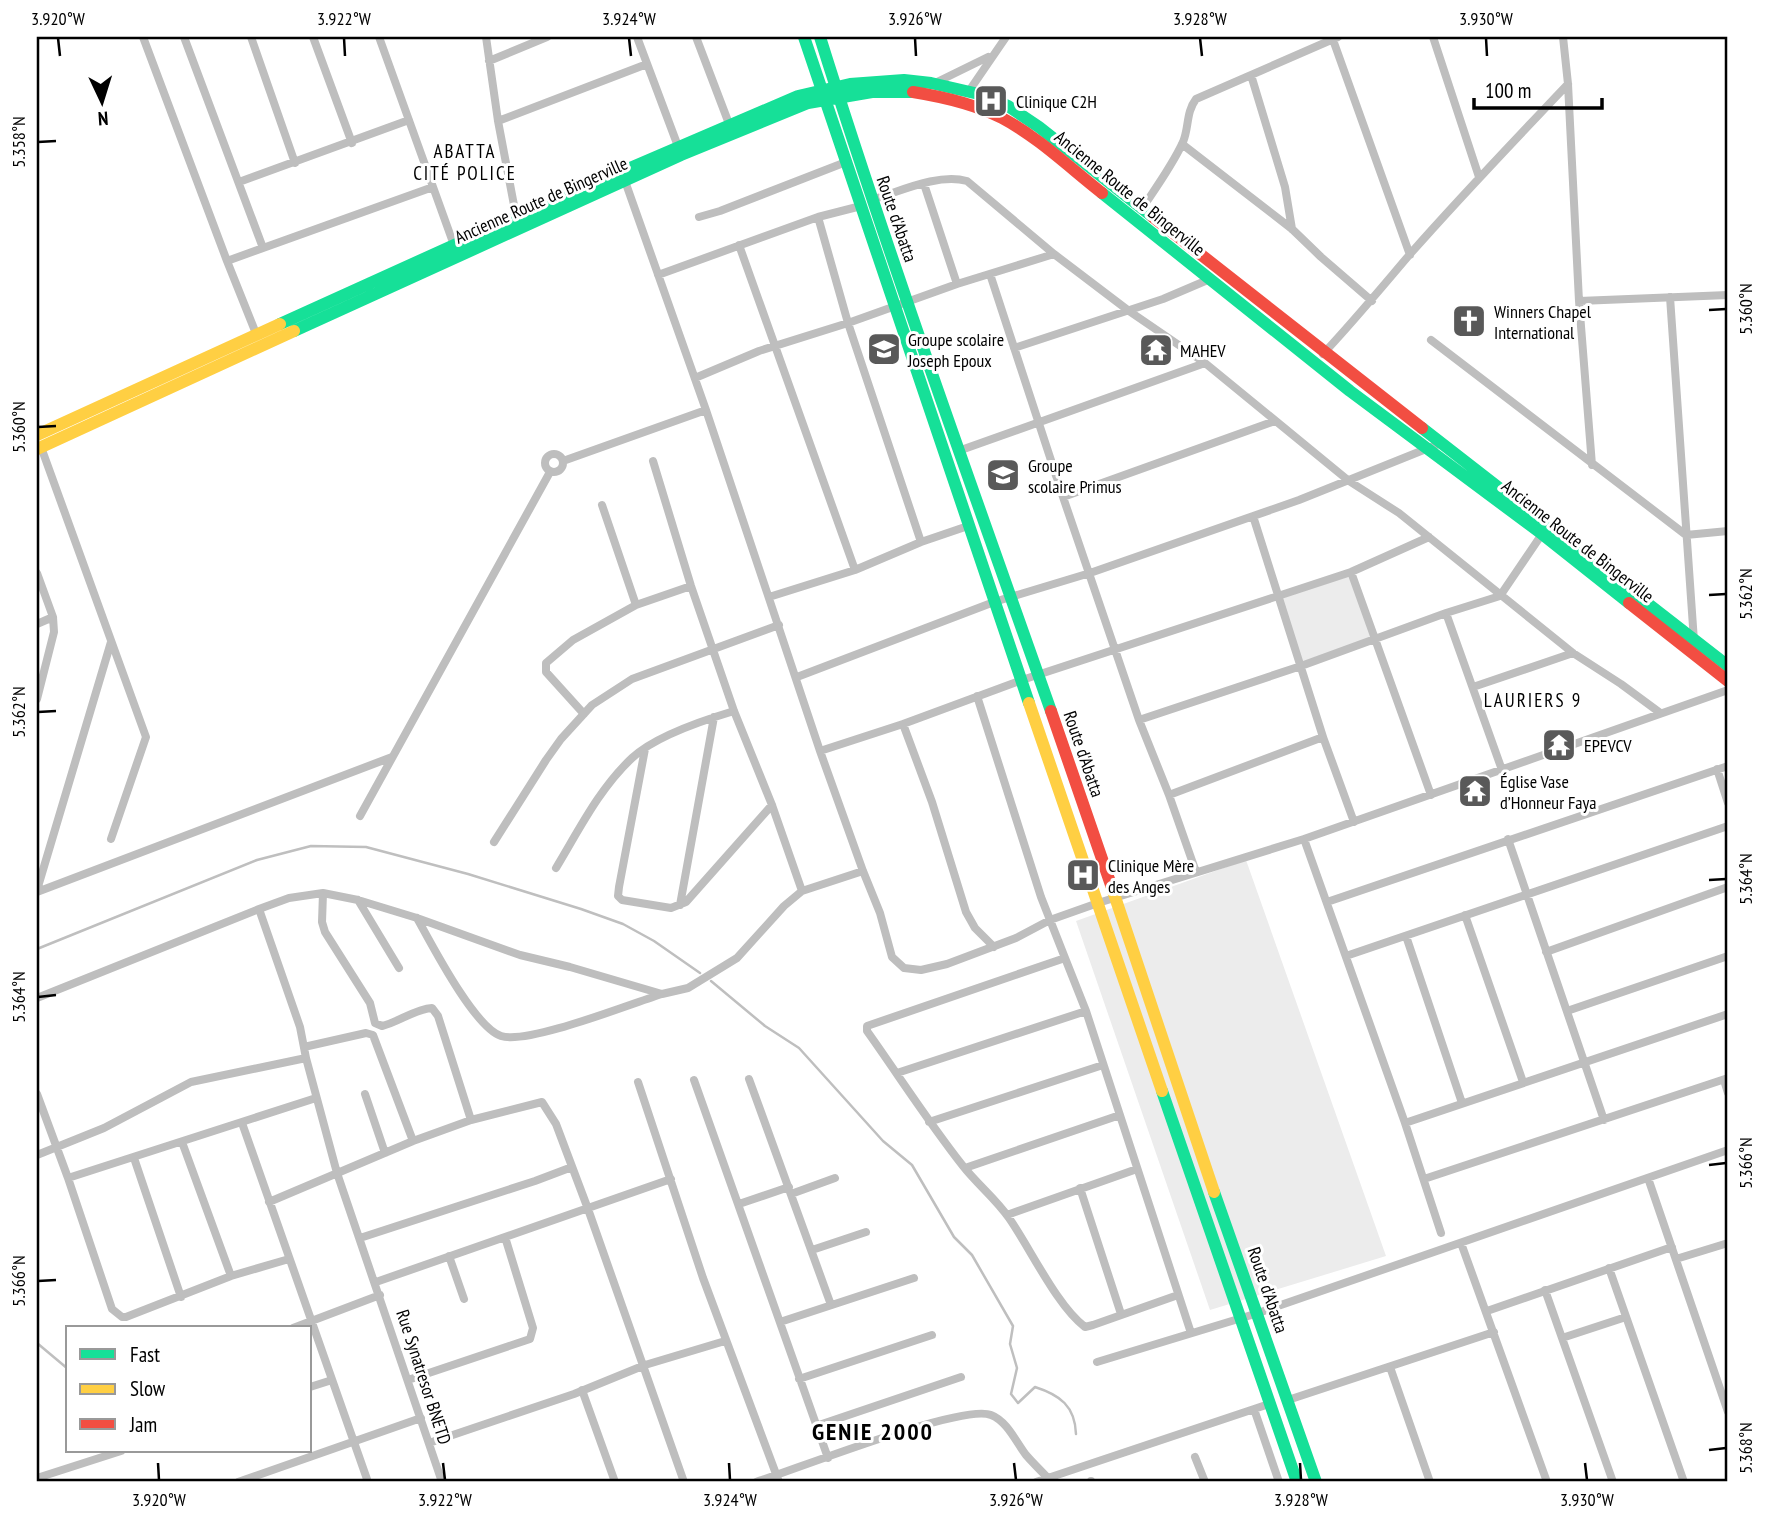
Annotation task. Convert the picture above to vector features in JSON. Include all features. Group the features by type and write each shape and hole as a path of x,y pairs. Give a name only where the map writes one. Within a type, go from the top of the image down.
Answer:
{"street":[{"path":"143,37 257,337"},
{"path":"184,37 263,248"},
{"path":"251,37 295,163"},
{"path":"313,37 352,143"},
{"path":"379,37 456,252"},
{"path":"486,37 498,121 518,222"},
{"path":"489,61 547,37"},
{"path":"637,37 680,151"},
{"path":"696,37 731,128"},
{"name":"Route d'Abatta","path":"804,37 846,162 866,203"},
{"name":"Route d'Abatta","path":"820,37 837,90 866,203 901,303 968,526 1297,1482"},
{"path":"969,91 991,55 1006,37"},
{"path":"1133,220 1182,144 1189,112 1196,99 1334,37 1410,255"},
{"path":"1433,37 1479,177"},
{"path":"1563,37 1592,465"},
{"path":"934,84 991,55"},
{"path":"498,121 647,64"},
{"path":"1251,75 1284,187 1292,229"},
{"name":"Ancienne Route de Bingerville","path":"38,444 518,222 731,128 799,105 822,93 870,80 906,80 969,91 1008,106 1039,127 1142,208 1320,357 1728,666"},
{"path":"1320,357 1373,301 1479,177 1567,84"},
{"name":"Ancienne Route de Bingerville","path":"837,90 939,96 980,108 1004,119 1210,279 1320,357"},
{"path":"239,182 409,120"},
{"path":"1182,144 1292,229 1373,301"},
{"name":"Ancienne Route de Bingerville","path":"518,222 625,181 680,151"},
{"path":"699,217 846,162"},
{"path":"658,275 818,217 925,184 955,178 967,181 1054,254 1129,311 1205,363 1349,481 1399,513 1573,653 1659,712"},
{"path":"625,181 706,410 820,751 880,913 892,957 904,968 921,970 947,964 1098,903 1304,839 1659,712 1728,690"},
{"path":"925,184 957,284"},
{"path":"227,261 433,187"},
{"path":"818,217 848,323 921,542"},
{"path":"739,245 855,569"},
{"name":"Ancienne Route de Bingerville","path":"38,444 257,337 456,252"},
{"path":"695,378 776,345 1054,254"},
{"path":"990,274 1037,423 1139,720 1169,794 1196,872"},
{"path":"1014,348 1129,311 1210,279"},
{"path":"1579,301 1728,295"},
{"path":"1670,297 1694,641"},
{"name":"Route d'Abatta","path":"901,303 961,450 1013,596 1144,979 1180,1094 1316,1482"},
{"path":"1431,340 1686,535 1728,531"},
{"path":"961,450 1205,363"},
{"path":"563,461 706,410"},
{"path":"1063,496 1276,421"},
{"path":"38,444 146,737 111,839"},
{"path":"797,677 995,602 1090,573 1253,516 1435,446"},
{"name":"Ancienne Route de Bingerville","path":"1435,446 1728,681"},
{"path":"550,472 545,465 548,456 556,454 563,461"},
{"path":"550,472 561,469 563,461"},
{"path":"653,461 691,586 802,891"},
{"path":"360,816 550,472"},
{"path":"602,505 636,605"},
{"path":"1253,516 1323,737 1354,822"},
{"path":"769,597 855,569 968,526"},
{"path":"1139,720 1500,596 1542,534"},
{"path":"820,751 903,724 1038,674 1351,572 1429,537"},
{"path":"1351,572 1431,795"},
{"path":"37,573 52,617 54,632 37,699"},
{"path":"584,714 546,672 546,663 573,640 636,605 691,586"},
{"path":"1446,613 1502,770"},
{"path":"37,624 52,617"},
{"path":"494,842 546,760 592,705 632,679 779,625"},
{"path":"37,891 111,642"},
{"path":"1472,687 1573,653"},
{"path":"977,696 1051,920 1086,1011 1191,1333"},
{"path":"556,869 602,790 634,756 671,734 734,710"},
{"path":"680,905 715,717"},
{"path":"903,724 932,802 966,912 975,928 994,947"},
{"path":"1169,794 1323,737"},
{"path":"645,749 618,896 622,900 671,908 680,905 692,896 772,805"},
{"path":"37,891 392,757"},
{"path":"1327,902 1728,766"},
{"path":"1717,769 1728,803"},
{"path":"1346,956 1728,826"},
{"path":"1304,839 1405,1123 1441,1233"},
{"path":"1508,839 1604,1120"},
{"path":"417,918 451,977 479,1018 499,1036 524,1037 688,988 737,958 784,906 802,891 863,871"},
{"path":"1546,952 1728,887"},
{"path":"37,998 259,909 289,898 323,893 358,900 520,955 662,994"},
{"path":"323,893 322,922 325,932 370,1003 375,1023 382,1026 393,1023 424,1008 432,1008 438,1016 471,1120"},
{"path":"358,900 399,968"},
{"name":"Rue Synatresor BNETD","path":"259,909 304,1047 337,1173 442,1482"},
{"path":"1465,915 1523,1082"},
{"path":"1406,936 1462,1103"},
{"path":"1567,1011 1728,956"},
{"path":"1065,958 870,1024 867,1031 929,1122 1007,1215 1061,1300 1079,1322 1085,1327 1178,1295"},
{"path":"897,1073 1086,1011"},
{"path":"1405,1123 1728,1014"},
{"path":"304,1047 366,1033 373,1035 413,1141"},
{"path":"37,1155 104,1128 191,1082 306,1058"},
{"path":"929,1122 1103,1065"},
{"path":"749,1079 831,1305"},
{"path":"1424,1180 1726,1079 1728,1093"},
{"path":"694,1080 828,1458"},
{"path":"638,1082 725,1341 778,1479"},
{"path":"37,1094 112,1309 122,1318 231,1276 289,1259"},
{"path":"365,1094 386,1153"},
{"path":"68,1178 316,1098"},
{"path":"269,1202 413,1141 471,1120 542,1102 556,1124 588,1209 684,1482"},
{"path":"965,1168 1120,1115"},
{"path":"243,1122 368,1482"},
{"path":"182,1142 231,1276"},
{"path":"1097,1362 1241,1319 1728,1150"},
{"path":"134,1158 181,1297"},
{"path":"360,1238 572,1167"},
{"path":"1007,1215 1137,1169"},
{"path":"739,1204 835,1178"},
{"path":"1648,1178 1728,1412"},
{"path":"376,1282 671,1179"},
{"path":"1080,1188 1121,1314"},
{"path":"812,1251 866,1232"},
{"path":"408,1380 530,1339 533,1328 505,1237"},
{"path":"1461,1243 1547,1482"},
{"path":"1676,1259 1728,1243"},
{"path":"1487,1311 1672,1247"},
{"path":"449,1256 464,1299"},
{"path":"1609,1268 1684,1482"},
{"path":"780,1322 914,1278"},
{"path":"1545,1290 1612,1482"},
{"path":"298,1326 380,1295"},
{"path":"1562,1338 1626,1317"},
{"path":"1288,1400 1494,1332"},
{"path":"799,1379 932,1335"},
{"path":"429,1443 582,1390 645,1365 725,1341"},
{"path":"1390,1367 1430,1482"},
{"path":"816,1426 961,1377"},
{"path":"312,1386 332,1380"},
{"path":"582,1390 615,1482"},
{"path":"1036,1482 1269,1404"},
{"path":"1254,1409 1279,1482"},
{"path":"756,1482 778,1479 828,1458 931,1422 989,1413 999,1419 1034,1465 1048,1478"},
{"path":"238,1482 421,1418"},
{"path":"37,1478 118,1452"},
{"path":"1195,1457 1205,1482"}],"shaded area":[{"path":"1350,575 1372,637 1300,663 1282,597"},
{"path":"1246,860 1386,1256 1210,1310 1076,921"}],"waterway":[{"path":"37,949 257,860 311,846 366,847 468,874 623,924 654,941 700,973"},
{"path":"711,981 765,1026 799,1048 883,1141 912,1165 954,1237 972,1255 1013,1326 1010,1344 1017,1368 1011,1394 1018,1403 1035,1387 1059,1398 1073,1416 1076,1434"},
{"path":"37,1343 66,1367"}],"traffic: fast":[{"path":"804,37 1029,703"},
{"path":"820,37 903,291 1051,711"},
{"path":"280,324 516,217 798,96 850,84 904,80 983,95 1008,106 1039,127 1153,217"},
{"path":"294,331 681,155 808,103 872,92 913,92"},
{"path":"1102,193 1350,391 1542,534 1629,603"},
{"path":"1422,428 1728,666"},
{"path":"1162,1091 1297,1482"},
{"path":"1214,1192 1316,1482"}],"traffic: slow":[{"path":"37,435 280,324"},
{"path":"37,449 294,331"},
{"path":"1029,703 1162,1091"},
{"path":"1111,885 1214,1192"}],"traffic: jam":[{"path":"913,92 959,102 1002,118 1041,143 1102,193"},
{"path":"1153,217 1422,428"},
{"path":"1629,603 1728,681"},
{"path":"1051,711 1111,885"}],"place":[{"name":"Clinique C2H","path":"991,101"},
{"name":"Winners Chapel International","path":"1469,321"},
{"name":"Groupe scolaire Joseph Epoux","path":"884,349"},
{"name":"MAHEV","path":"1156,350"},
{"name":"Groupe scolaire Primus","path":"1003,475"},
{"name":"EPEVCV","path":"1559,745"},
{"name":"Église Vase d’Honneur Faya","path":"1475,791"},
{"name":"Clinique Mère des Anges","path":"1083,875"}],"district":[{"name":"ABATTA CITÉ POLICE","path":"465,162"},
{"name":"LAURIERS 9","path":"1533,700"},
{"name":"GENIE 2000","path":"873,1431"}]}
